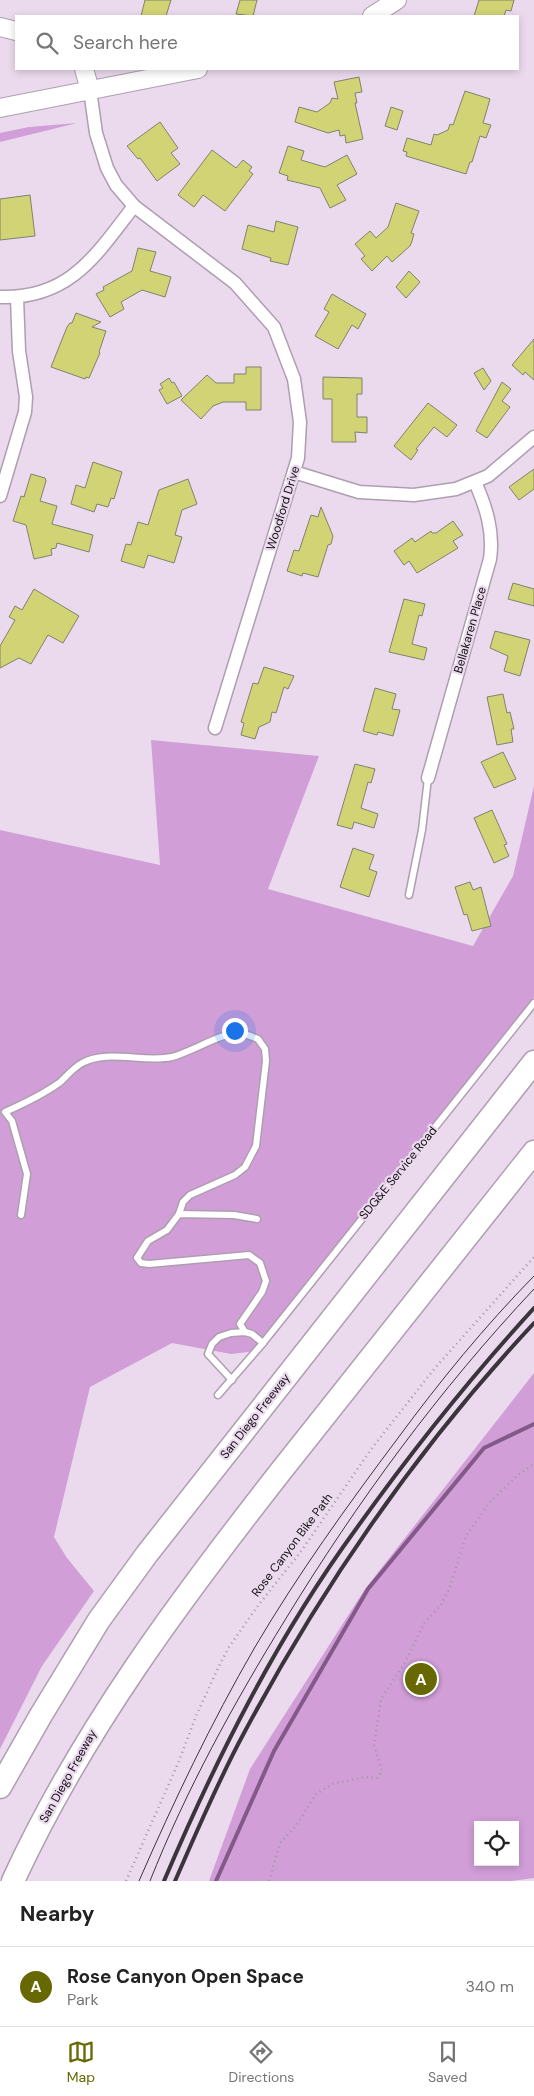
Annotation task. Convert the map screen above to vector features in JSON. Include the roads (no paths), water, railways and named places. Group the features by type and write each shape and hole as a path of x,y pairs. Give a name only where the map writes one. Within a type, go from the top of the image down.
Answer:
{"highway":[{"name":"San Diego Freeway","path":"0,1787 41,1714 99,1620 147,1554 534,1062"},
{"name":"San Diego Freeway","path":"13,1881 66,1777 112,1702 197,1578 534,1152"},
{"path":"362,1369 534,1174"}],"main road":[{"path":"374,15 397,0"},
{"path":"0,27 15,31"},
{"path":"84,70 90,90"},
{"path":"0,108 193,70"}],"street":[{"name":"Woodford Drive","path":"90,90 96,133 107,168 116,185 134,206 235,283 274,327 294,379 300,422 298,458 215,728"},
{"path":"0,297 17,298 31,296 64,283 95,256 134,206"},
{"path":"0,496 25,412 26,397 20,351 17,298"},
{"path":"294,472 359,492 414,495 456,488 488,476 534,437"},
{"name":"Bellakaren Place","path":"428,778 490,559 492,541 486,507 475,482"}],"lane":[{"path":"409,895 422,830 428,778"},
{"name":"SDG&E Service Road","path":"218,1395 263,1343 534,1003"},
{"path":"22,1215 26,1174 12,1121 2,1112 28,1102 58,1084 82,1063 93,1059 103,1057 151,1060 172,1057 199,1048 215,1040 240,1033 258,1039 265,1049 266,1061 256,1146 245,1167 236,1174 190,1195 183,1202 179,1214 167,1230 148,1241 137,1258 140,1263 150,1264 248,1256 260,1263 266,1281 262,1292 240,1324 245,1332"},
{"path":"179,1214 234,1215 257,1219"},
{"path":"232,1380 208,1354 212,1344 219,1337 245,1332 252,1334 263,1343"}],"waterway":[{"path":"216,1881 274,1751 368,1589 484,1448 534,1424"}],"tram line":[{"path":"139,1881 208,1733 255,1647 288,1593 342,1515 430,1396 480,1335 534,1276"},
{"path":"150,1881 195,1780 229,1715 312,1576 370,1490 432,1407 499,1327 534,1289"}],"railway":[{"path":"164,1881 205,1790 250,1700 300,1612 327,1570 377,1500 464,1388 534,1308"},
{"path":"175,1881 234,1751 274,1678 340,1571 451,1418 534,1323"}],"place":[{"name":"Rose Canyon Open Space","path":"421,1679"}]}
